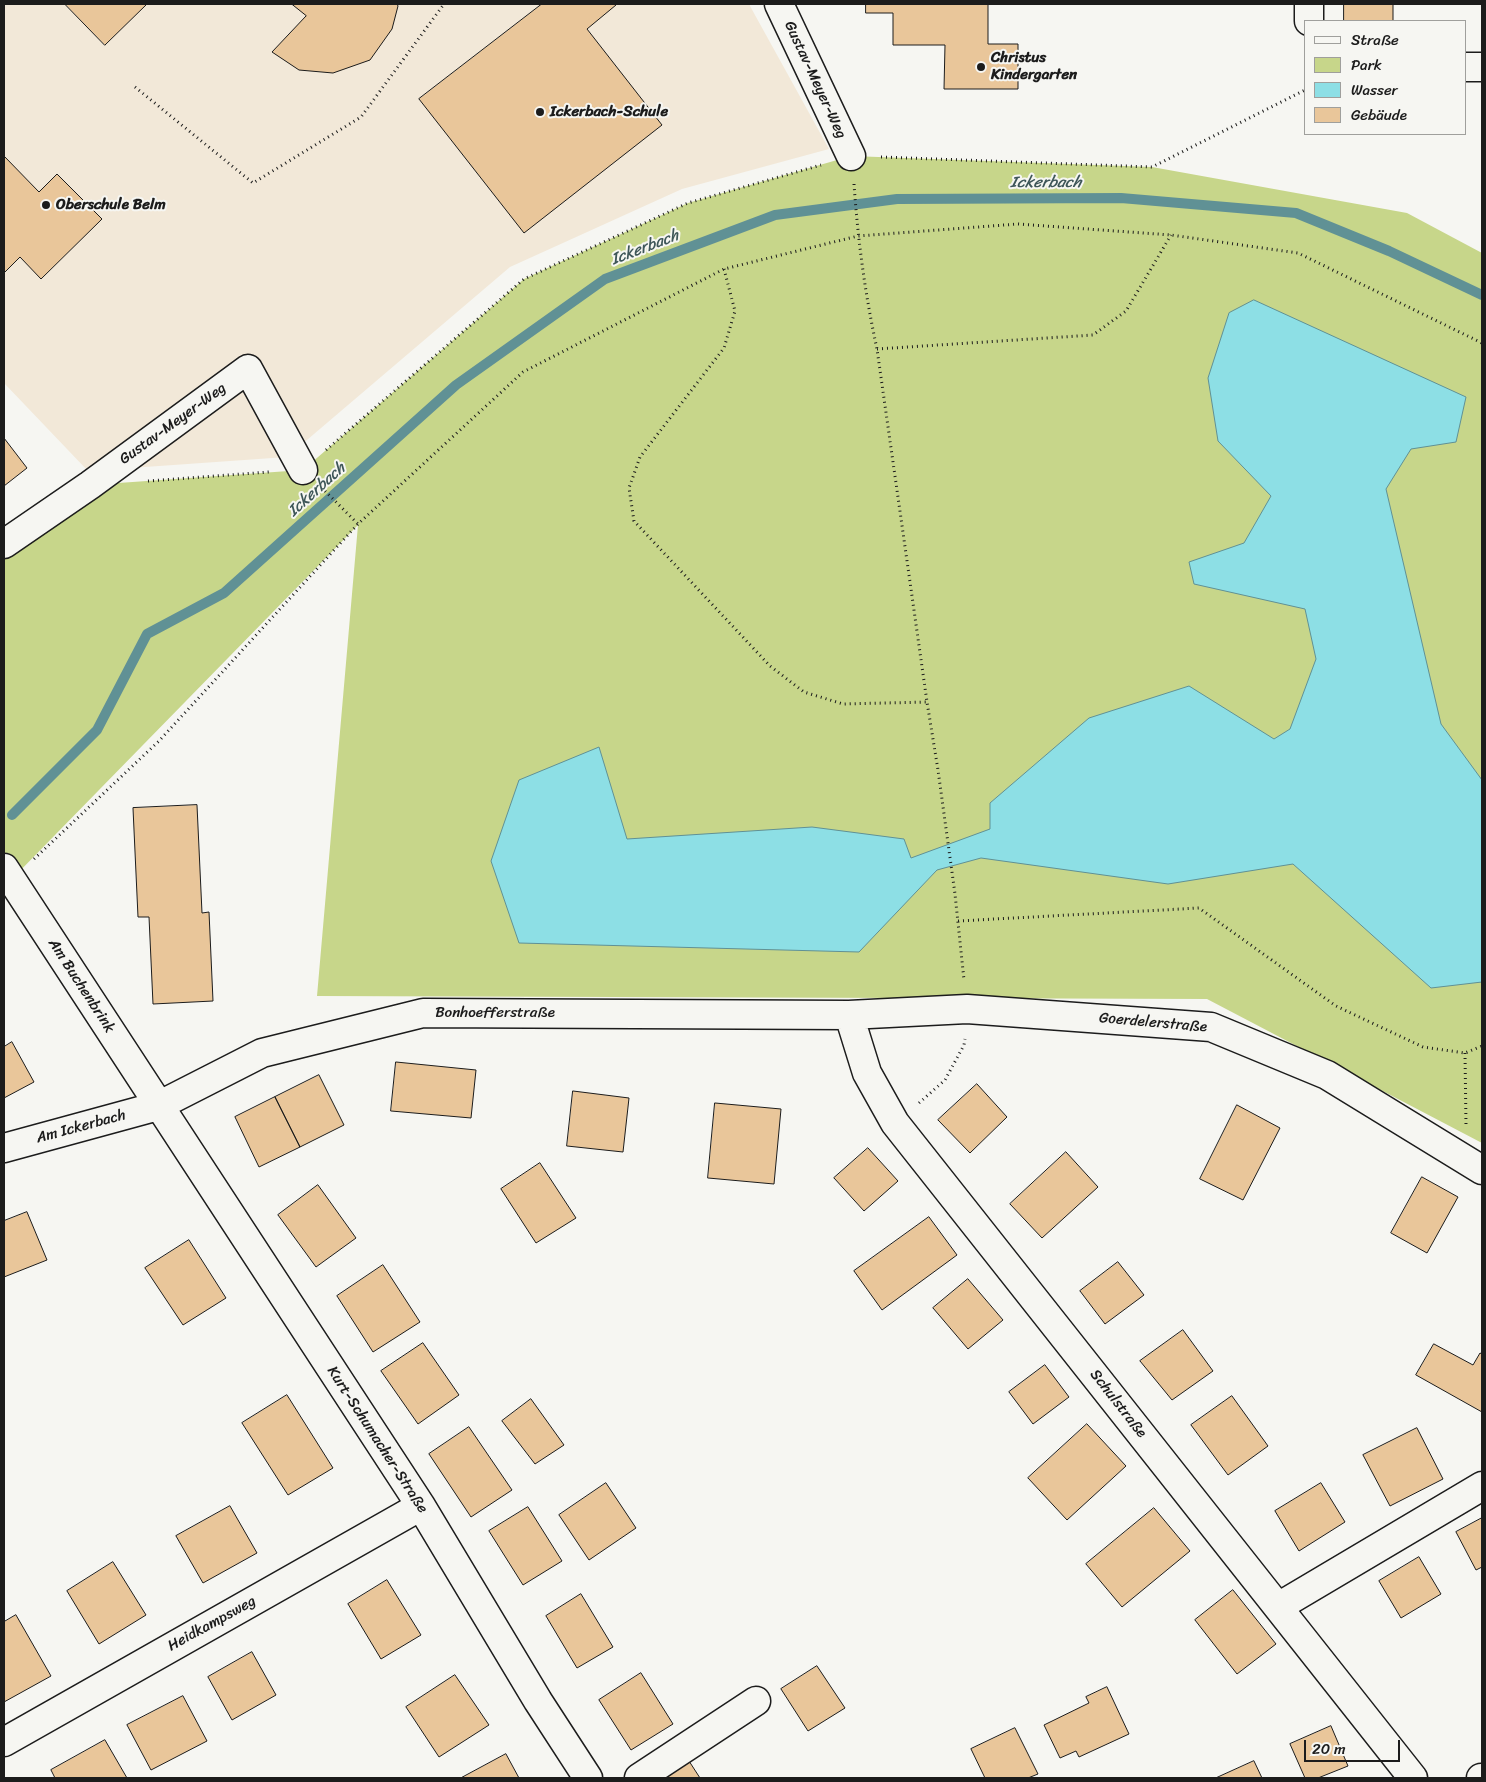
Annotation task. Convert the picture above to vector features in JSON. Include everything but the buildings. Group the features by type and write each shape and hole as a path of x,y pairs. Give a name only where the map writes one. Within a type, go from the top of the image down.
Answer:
{"street":[{"name":"Gustav-Meyer-Weg","path":"779,4 852,156"},
{"path":"1309,4 1309,20"},
{"path":"1466,67 1482,67"},
{"name":"Gustav-Meyer-Weg","path":"4,544 90,485 248,369 303,470"},
{"name":"Am Buchenbrink","path":"8,873 158,1106"},
{"name":"Goerdelerstraße","path":"849,1015 967,1009 1211,1027 1327,1075 1474,1165"},
{"name":"Bonhoefferstraße","path":"158,1106 262,1053 423,1013 849,1015"},
{"name":"Schulstraße","path":"849,1015 867,1073 895,1123 1413,1778"},
{"name":"Am Ickerbach","path":"4,1148 158,1106"},
{"name":"Kurt-Schumacher-Straße","path":"158,1106 421,1506 538,1701 588,1778"},
{"path":"1278,1608 1482,1486"},
{"name":"Heidkampsweg","path":"4,1742 421,1506"},
{"path":"639,1778 756,1701"}],"path":[{"path":"135,87 253,183 361,117 444,4"},
{"path":"138,482 303,470 524,279 688,203 852,156 1152,167 1304,91"},
{"path":"852,156 858,236 866,298 878,349 947,833 967,1009 964,1045 945,1080 895,1123"},
{"path":"8,873 159,741 358,524 523,372 724,268 858,236 1018,224 1171,235 1298,253 1482,343"},
{"path":"878,349 1092,335 1126,311 1171,235"},
{"path":"724,268 735,311 724,348 640,457 629,488 634,521 770,666 804,692 843,704 927,702"},
{"path":"303,470 358,524"},
{"path":"958,921 1199,908 1336,1006 1423,1047 1465,1053 1482,1046"},
{"path":"1465,1053 1474,1165"}],"shaded area":[{"path":"4,4 750,4 829,149 682,189 510,267 287,457 88,471 4,383"}],"green space":[{"path":"851,156 1152,167 1407,213 1482,253 1482,1143 1207,999 317,996 358,525 12,879 4,868 4,544 90,485 303,470 524,279 688,203"}],"water":[{"path":"1254,300 1466,397 1456,442 1411,449 1386,489 1441,724 1482,780 1482,982 1431,988 1293,864 1168,884 981,858 937,870 859,952 519,943 491,861 519,780 599,747 627,839 812,827 904,839 911,858 990,829 990,803 1089,718 1189,686 1274,739 1290,729 1316,659 1305,609 1194,584 1189,562 1244,543 1271,496 1218,441 1208,378 1229,313"}],"waterway":[{"name":"Ickerbach","path":"12,815 97,730 147,634 224,593 456,385 605,279 775,215 897,199 1121,198 1296,213 1389,251 1482,295"}],"place":[{"name":"Christus Kindergarten","path":"981,67"},
{"name":"Ickerbach-Schule","path":"540,112"},
{"name":"Oberschule Belm","path":"46,205"}]}
